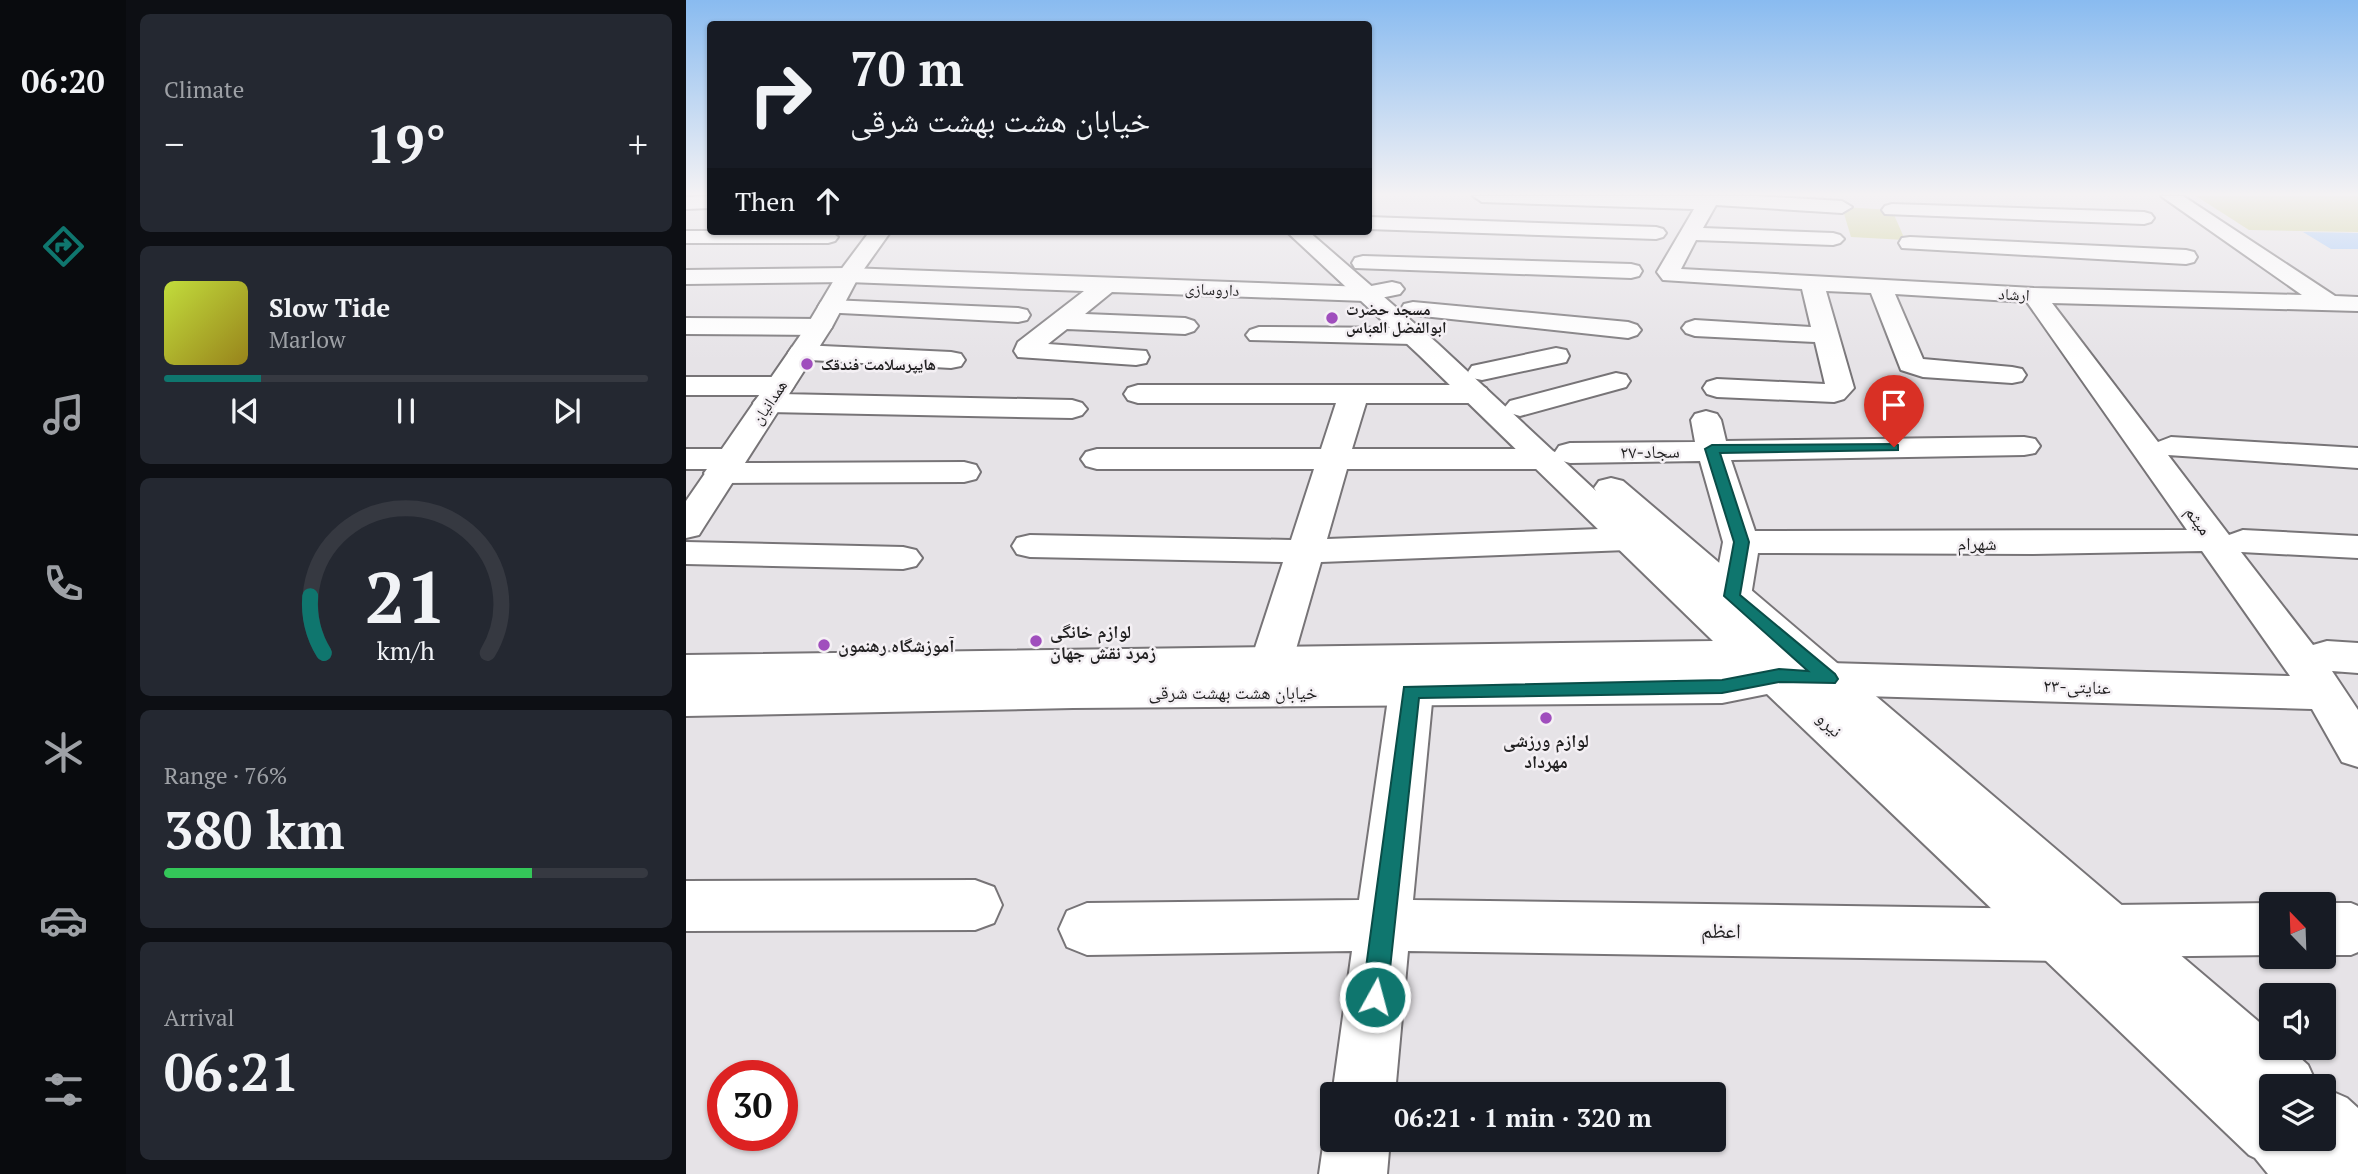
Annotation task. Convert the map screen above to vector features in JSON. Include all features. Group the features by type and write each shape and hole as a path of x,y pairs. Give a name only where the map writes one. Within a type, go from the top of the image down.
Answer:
{"street":[{"name":"همدانیان","path":"686,527 825,317 848,275 873,251"},
{"name":"نیرو","path":"1326,251 1383,289"},
{"name":"نیرو","path":"1345,251 1479,383 1716,600 1804,677 2113,931 2272,1074"},
{"path":"1383,289 1402,251"},
{"name":"ارشاد","path":"1681,251 1668,272 1671,275 1881,288 1939,301 2041,291 2358,304"},
{"path":"2008,251 2041,291"},
{"path":"2062,251 2186,257"},
{"path":"2251,251 2329,303"},
{"path":"1259,335 1383,289 1631,271"},
{"name":"داروسازی","path":"686,276 848,275 1105,286 1383,289"},
{"path":"1717,388 1838,391 1840,388 1812,285"},
{"path":"1105,286 1027,348 1027,351 1136,357"},
{"path":"1881,288 1911,364 1923,369 2012,375"},
{"path":"1383,289 1628,330"},
{"name":"میثم","path":"2041,291 2171,446 2228,540"},
{"name":"میثم","path":"2041,291 2228,540 2342,677 2358,749"},
{"path":"686,326 825,317 1018,315"},
{"path":"1063,321 1185,326"},
{"path":"1695,328 1825,335"},
{"path":"801,353 951,360"},
{"path":"1138,394 1354,393 1479,383 1556,356"},
{"path":"1520,407 1616,381"},
{"name":"نیرو","path":"1479,383 1520,407 1557,456 1627,539 1716,600"},
{"path":"686,386 774,394 1072,409"},
{"path":"1271,663 1354,393"},
{"path":"1664,657 1686,628 1716,600 1741,542 1709,435"},
{"name":"۲۷-سجاد","path":"1097,459 1333,460 1557,456 1709,435 2024,446"},
{"path":"2171,446 2358,458"},
{"path":"686,459 725,466 964,472"},
{"path":"1030,546 1305,551 1627,539"},
{"name":"شهرام","path":"1741,542 2033,543 2228,540 2358,547"},
{"path":"686,553 903,558"},
{"name":"خیابان هشت بهشت شرقی","path":"686,670 1271,663 1463,657 1664,657 1721,671"},
{"name":"خیابان هشت بهشت شرقی","path":"686,700 1073,692 1411,692 1721,671 1804,677"},
{"name":"نیرو","path":"1804,677 2059,935 2259,1120"},
{"name":"۲۳-عنایتی","path":"1804,677 2342,677"},
{"path":"1364,1082 1411,692"},
{"path":"686,906 975,905"},
{"name":"اعظم","path":"1087,929 1384,925 2059,935"},
{"path":"2113,931 2259,929"},
{"path":"2336,1132 2358,1152"},
{"path":"2293,1151 2317,1174"},
{"path":"1353,1174 1356,1152"}],"place":[{"name":"مسجد حضرت ابوالفضل العباس","path":"1332,318"},
{"name":"هایپرسلامت فندقک","path":"807,364"},
{"name":"لوازم خانگی زمرد نقش جهان","path":"1036,641"},
{"name":"آموزشگاه رهنمون","path":"824,645"},
{"name":"لوازم ورزشی مهرداد","path":"1546,718"}],"route":[{"path":"1375,997 1411,692 1722,687 1779,676 1829,679 1732,596 1741,542 1712,449 1894,447"}]}
